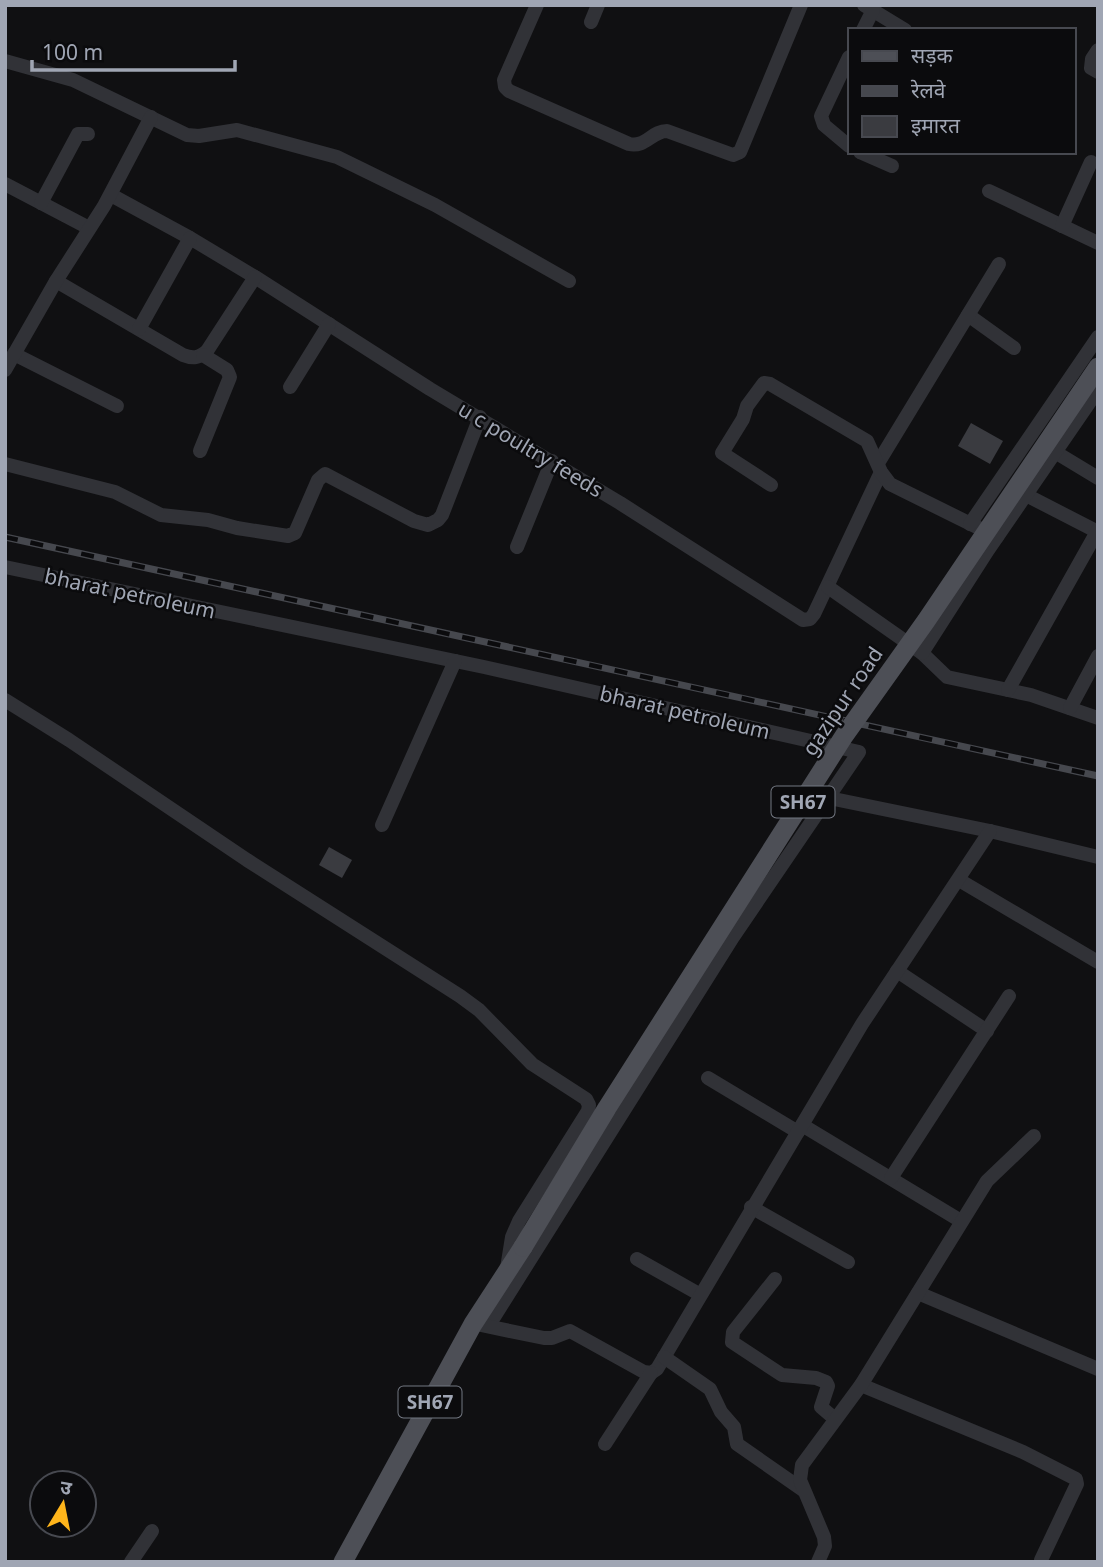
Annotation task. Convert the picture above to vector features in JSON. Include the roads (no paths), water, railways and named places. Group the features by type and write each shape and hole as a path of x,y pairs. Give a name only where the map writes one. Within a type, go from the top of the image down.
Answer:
{"main road":[{"name":"gazipur road","path":"507,1269 844,736 926,621 1098,367"},
{"name":"SH67","path":"343,1562 481,1325 507,1269"}],"street":[{"path":"537,5 504,80 509,91 629,144 640,145 662,131 667,131 733,155 740,152 801,5"},
{"path":"591,22 598,5"},
{"path":"863,28 868,8 902,28"},
{"path":"1098,50 1091,68 1098,72"},
{"path":"848,59 821,116 824,125 848,145"},
{"path":"5,61 72,80 187,135 199,136 237,130 337,157 435,205 569,281"},
{"path":"5,370 56,281 111,195 151,117"},
{"path":"41,203 76,137 80,133 88,135"},
{"path":"865,154 892,166"},
{"path":"1062,226 1091,162"},
{"path":"5,184 89,228"},
{"path":"989,191 1098,243"},
{"name":"u c poultry feeds","path":"111,195 256,276 430,389 552,461 803,620 810,619 814,614 828,587 879,467 999,264"},
{"path":"139,329 190,238"},
{"path":"56,281 183,355 195,358 203,355 256,276"},
{"path":"968,315 1014,348"},
{"path":"290,387 330,324"},
{"path":"970,524 1098,337"},
{"path":"15,354 117,406"},
{"path":"200,451 230,377 227,370 203,355"},
{"path":"771,485 722,453 743,419 747,405 764,383 861,436 871,446 879,467 890,484 997,537"},
{"path":"922,653 997,537 1098,390"},
{"path":"5,464 115,492 161,515 208,520 237,528 288,536 295,533 318,480 325,474 414,521 428,525 442,515 480,417"},
{"path":"1055,453 1098,478"},
{"path":"517,547 552,461"},
{"path":"1008,690 1097,531 1026,495"},
{"name":"bharat petroleum","path":"5,567 455,661 859,752 859,756 733,937 481,1325"},
{"path":"828,587 922,653 947,677 1008,690 1098,718"},
{"path":"1070,708 1093,676 1098,656"},
{"path":"382,825 455,661"},
{"path":"5,701 460,996 479,1010 532,1064 586,1098 588,1111 515,1230 507,1269"},
{"path":"829,798 990,831 1098,857"},
{"path":"605,1444 651,1373 657,1369 751,1207 897,971 990,831"},
{"path":"959,880 1098,962"},
{"path":"897,971 987,1031"},
{"path":"891,1178 1009,996"},
{"path":"708,1078 891,1178 961,1222"},
{"path":"818,1562 823,1554 824,1537 803,1490 800,1480 802,1465 861,1385 993,1173 1018,1154 1034,1136"},
{"path":"751,1207 848,1262"},
{"path":"637,1259 699,1294"},
{"path":"775,1279 733,1332 732,1342 785,1376 816,1378 826,1382 828,1387 821,1406 835,1419"},
{"path":"918,1293 1098,1368"},
{"path":"481,1325 544,1338 552,1338 567,1331 573,1332 641,1371 651,1373"},
{"path":"664,1357 707,1385 713,1392 721,1412 734,1427 737,1444 803,1490"},
{"path":"861,1385 1023,1452 1076,1479 1077,1484 1041,1560"},
{"path":"131,1562 152,1531"}],"railway":[{"path":"5,537 1098,776"}]}
